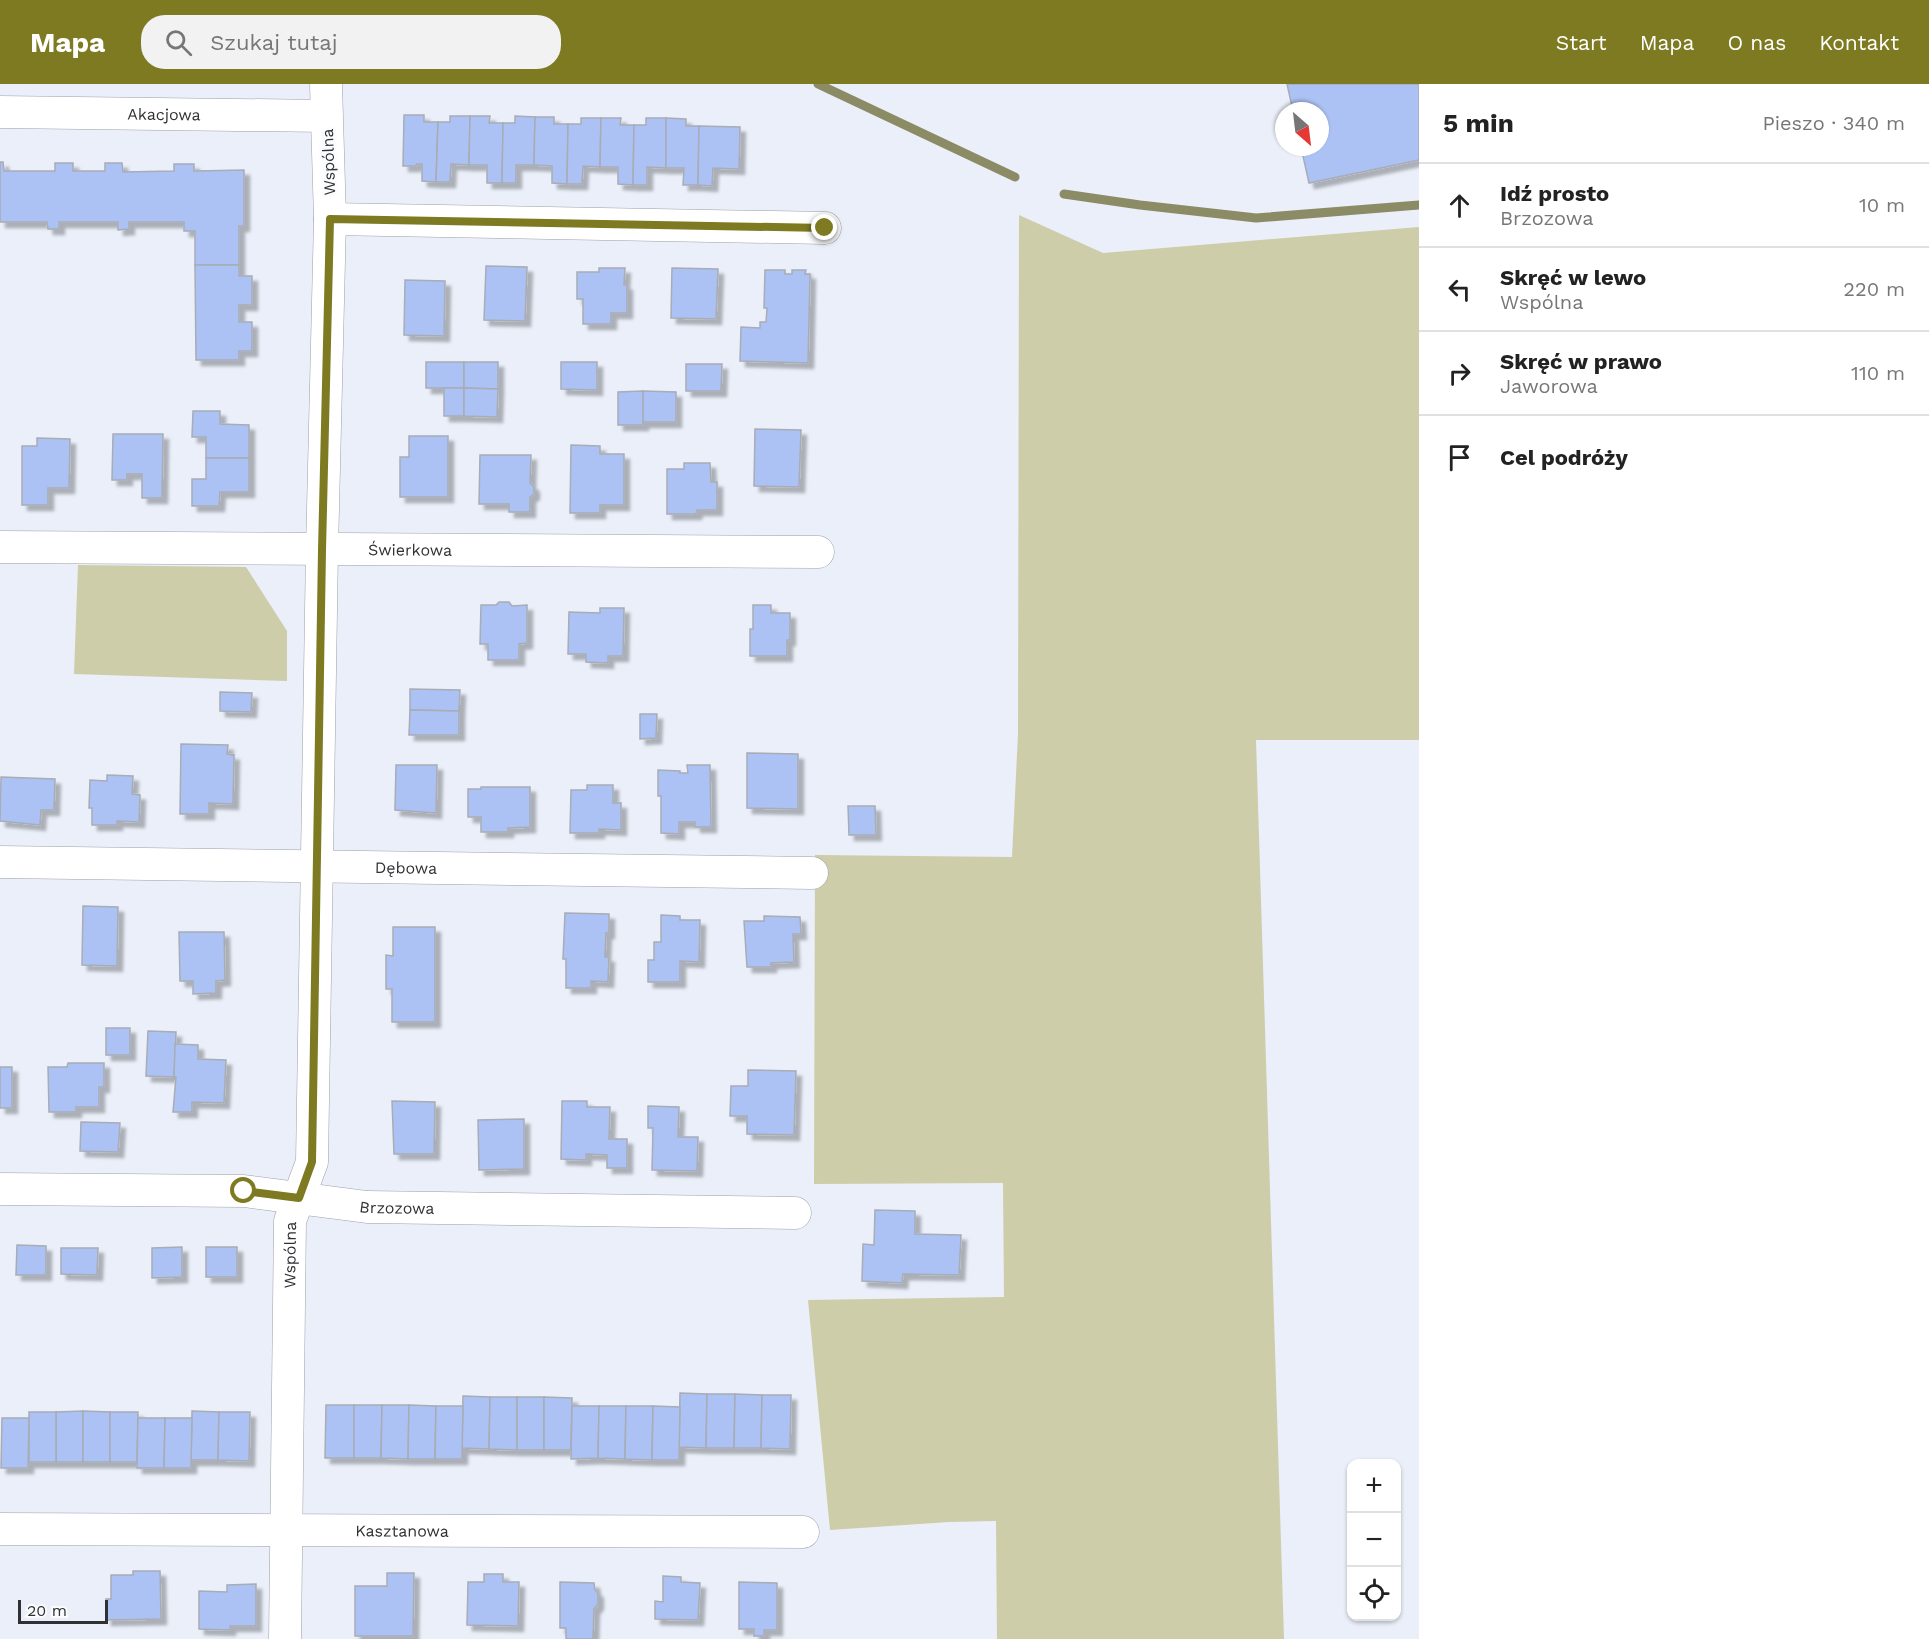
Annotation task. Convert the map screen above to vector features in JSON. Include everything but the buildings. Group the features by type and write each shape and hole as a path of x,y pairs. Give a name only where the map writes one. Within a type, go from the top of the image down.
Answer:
{"street":[{"name":"Wspólna","path":"285,1639 290,1221 312,1162 330,219 326,84"},
{"name":"Akacjowa","path":"0,112 326,116"},
{"path":"330,219 825,228"},
{"name":"Świerkowa","path":"0,547 818,552"},
{"name":"Dębowa","path":"0,862 812,873"},
{"name":"Brzozowa","path":"0,1189 244,1191 367,1207 795,1213"},
{"name":"Kasztanowa","path":"0,1529 803,1532"}],"green space":[{"path":"1019,215 1103,253 1419,227 1419,740 1256,740 1284,1639 997,1639 996,1521 830,1530 808,1300 1004,1297 1003,1183 814,1184 815,855 1012,857 1018,734"},
{"path":"78,565 246,567 287,631 287,681 74,674"}],"waterway":[{"path":"818,84 1015,177"},
{"path":"1064,194 1256,218 1419,205"}],"route":[{"path":"244,1191 299,1198 312,1162 330,219 825,228"}]}
